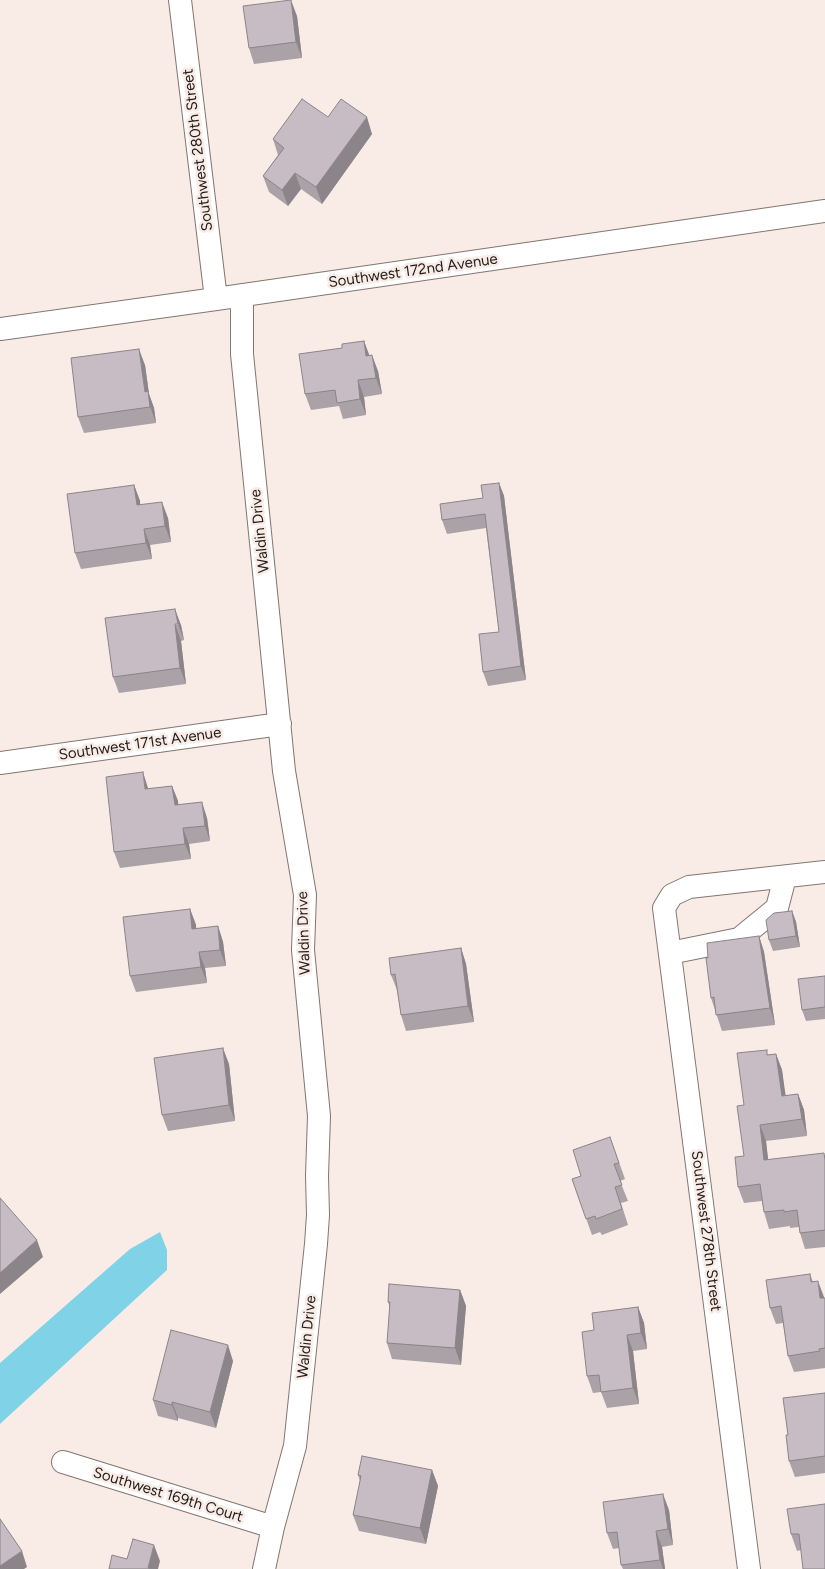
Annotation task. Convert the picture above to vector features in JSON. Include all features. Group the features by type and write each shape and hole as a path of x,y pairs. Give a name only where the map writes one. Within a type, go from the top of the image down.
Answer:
{"street":[{"name":"Southwest 280th Street","path":"180,0 216,299"},
{"name":"Southwest 172nd Avenue","path":"0,329 825,211"},
{"name":"Waldin Drive","path":"242,295 242,354 284,771 305,895 303,950 319,1116 318,1215 315,1261 295,1446 264,1569"},
{"name":"Southwest 171st Avenue","path":"0,763 280,724"},
{"path":"670,953 739,939 777,908 785,877 825,872"},
{"name":"Southwest 278th Street","path":"748,1569 664,908 672,895 689,887 785,877"},
{"name":"Southwest 169th Court","path":"63,1462 273,1528"}],"water":[{"path":"160,1232 167,1250 167,1270 0,1424 0,1363 130,1249"}],"building":[{"path":"291,0 296,42 249,48 243,6"},
{"path":"302,99 328,117 341,99 367,117 316,187 295,173 282,190 263,176 284,148 273,139"},
{"path":"364,341 366,356 372,355 376,378 358,380 360,399 337,403 335,390 305,394 299,354 342,348 342,344"},
{"path":"139,349 145,392 148,391 150,407 78,417 71,358"},
{"path":"499,483 521,666 483,672 479,634 499,632 485,514 442,520 440,504 483,498 481,485"},
{"path":"134,485 137,505 162,502 165,526 144,529 146,543 75,553 67,494"},
{"path":"175,609 178,624 175,624 180,668 113,677 105,618"},
{"path":"143,772 145,789 172,786 175,805 202,802 205,826 183,828 185,844 114,852 106,777"},
{"path":"190,909 192,929 218,926 220,950 199,952 201,967 130,976 123,917"},
{"path":"792,911 796,936 769,940 766,920 774,913"},
{"path":"759,936 770,1008 716,1015 714,997 711,998 706,958 708,958 707,943"},
{"path":"461,948 468,1006 401,1015 395,974 391,975 389,958"},
{"path":"825,976 825,1007 802,1010 798,979"},
{"path":"223,1048 229,1105 162,1115 154,1058"},
{"path":"767,1050 767,1055 776,1054 782,1096 798,1094 802,1119 760,1125 764,1160 824,1153 825,1230 800,1233 797,1210 764,1212 760,1184 738,1187 735,1157 744,1156 737,1106 744,1105 737,1053"},
{"path":"610,1137 619,1163 614,1164 622,1185 615,1187 622,1209 596,1219 595,1216 586,1219 572,1179 581,1176 573,1150"},
{"path":"0,1198 37,1240 0,1273"},
{"path":"810,1274 811,1282 818,1281 820,1298 825,1298 825,1348 819,1349 820,1351 788,1356 781,1306 770,1308 766,1280"},
{"path":"389,1284 460,1290 455,1348 387,1343 390,1302 388,1302"},
{"path":"638,1307 641,1333 627,1335 633,1388 601,1392 599,1375 587,1376 582,1332 594,1330 592,1313"},
{"path":"171,1330 228,1345 210,1412 172,1402 172,1405 153,1400"},
{"path":"825,1393 825,1456 789,1461 783,1398"},
{"path":"362,1456 432,1470 420,1528 353,1515 361,1476 358,1475"},
{"path":"663,1494 668,1529 656,1531 660,1560 621,1565 617,1532 607,1533 603,1502"},
{"path":"825,1504 825,1569 803,1569 799,1534 791,1534 787,1509"},
{"path":"0,1519 22,1551 0,1566"},
{"path":"133,1539 154,1545 148,1568 154,1569 109,1569 112,1555 127,1559"}]}
